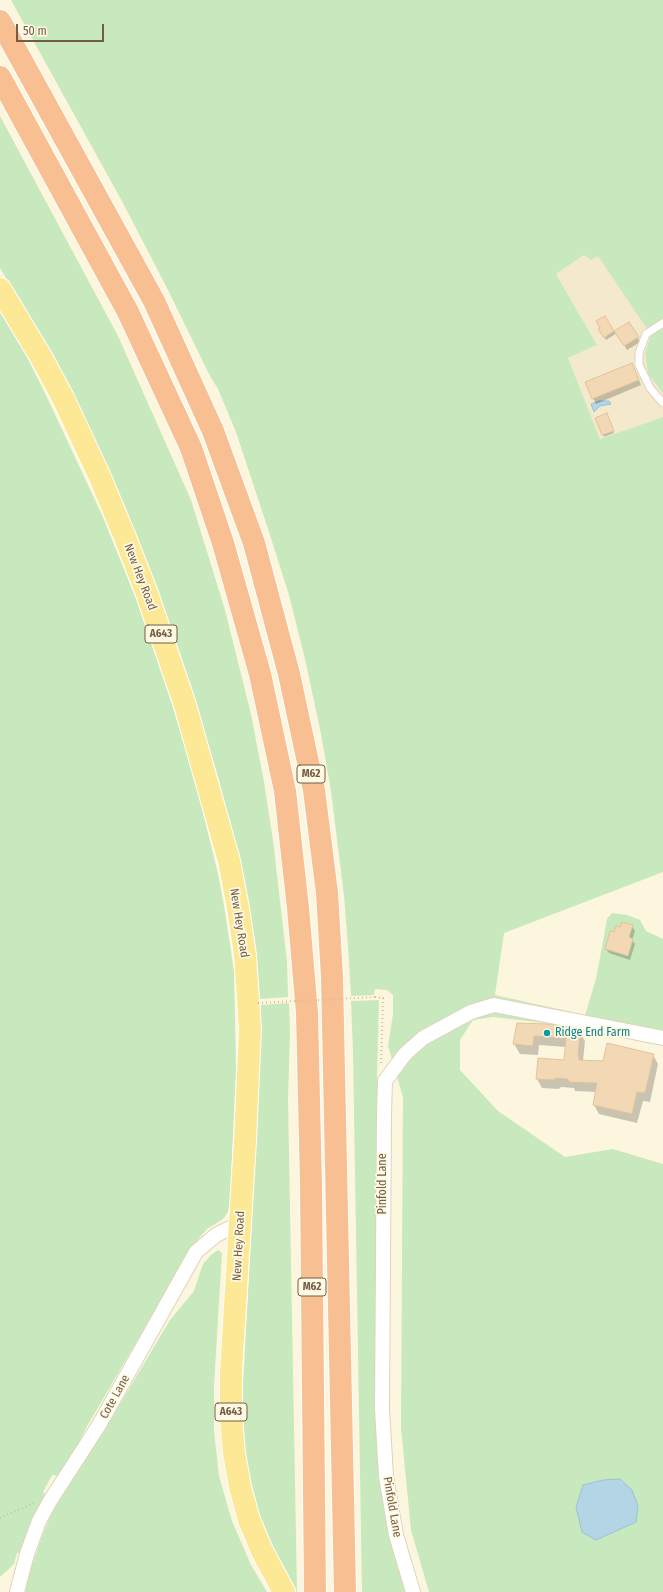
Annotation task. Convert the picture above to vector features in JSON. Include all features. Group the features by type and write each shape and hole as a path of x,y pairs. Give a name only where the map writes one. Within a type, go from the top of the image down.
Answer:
{"highway":[{"name":"M62","path":"0,21 154,301 213,431 254,543 293,690 314,790 327,893 332,969 345,1592"},
{"name":"M62","path":"0,77 128,312 191,448 223,543 260,674 285,791 298,908 307,1013 311,1186 315,1592"}],"main road":[{"name":"New Hey Road","path":"0,289 41,357 63,398 96,469 132,556 185,705 228,861 238,908 245,955 250,1029 231,1372 231,1417 234,1453 240,1487 249,1520 262,1551 284,1592"}],"street":[{"path":"386,1080 405,1054 423,1038 471,1012 494,1006 663,1038"},
{"name":"Pinfold Lane","path":"386,1080 384,1115 382,1409 386,1476 396,1535 413,1592"},
{"name":"Cote Lane","path":"17,1592 27,1554 43,1514 99,1426 196,1252 216,1235 240,1223"}],"lane":[{"path":"663,323 646,334 639,352 639,365 650,388 663,403"}],"path":[{"path":"258,1003 375,997 383,998 381,1066 386,1080"},
{"path":"0,1518 37,1502"}],"shaded area":[{"path":"584,255 598,255 651,335 645,353 648,374 663,393 663,417 600,439 568,358 597,345 556,274"}],"green space":[{"path":"11,0 663,0 663,393 648,374 645,353 651,335 598,256 591,260 584,255 556,274 597,345 568,358 600,439 663,417 663,872 504,933 495,995 585,1015 596,979 607,919 612,913 627,915 640,920 646,931 663,939 663,1046 563,1025 493,1017 473,1020 460,1040 460,1070 498,1111 565,1157 613,1149 663,1164 663,1592 429,1592 411,1530 401,1428 403,1097 388,1046 393,1014 393,995 387,990 375,989 374,995 351,996 344,896 331,791 321,734 305,659 289,595 236,432 218,389 210,376 124,205","holes":["603,1480 610,1533 596,1540 576,1507 583,1486"]},
{"path":"0,116 118,336 191,500 225,610 251,714 273,840 287,962 288,997 260,999 254,944 246,901 219,780 197,709 154,583 124,505 68,385 44,341 0,268"},
{"path":"0,311 24,351 44,391 102,515 137,601 167,688 195,780 218,874 224,906 234,971 236,1070 230,1202 228,1212 223,1219 207,1229 193,1245 86,1428 70,1461 59,1476 52,1475 43,1492 45,1494 22,1553 17,1553 14,1564 0,1577"},
{"path":"379,1000 377,1078 381,1085 377,1391 408,1592 362,1592 351,1001"},
{"path":"289,1003 290,1034 288,1099 297,1592 294,1592 276,1555 257,1509 246,1460 243,1435 242,1404 256,1144 261,1005"},
{"path":"218,1250 222,1253 214,1385 214,1431 219,1476 232,1521 251,1565 267,1592 24,1592 26,1582 44,1531 55,1506 104,1431 170,1320 194,1291 203,1264"}],"water":[{"path":"599,401 609,401 611,404 600,406 594,412 591,404"},
{"path":"620,1479 632,1490 638,1506 636,1522 596,1540 582,1532 576,1507 583,1485 603,1480"}],"building":[{"path":"605,316 614,331 604,338 598,329 600,328 596,321"},
{"path":"629,322 639,337 624,346 614,331"},
{"path":"632,363 639,380 592,399 585,382"},
{"path":"607,413 614,431 602,435 595,418"},
{"path":"622,922 633,925 629,937 633,939 628,956 605,949 610,931 614,932 616,926 620,927"},
{"path":"517,1023 548,1024 580,1030 579,1060 603,1061 607,1043 654,1054 645,1093 637,1092 632,1114 593,1105 597,1083 569,1082 568,1079 555,1078 554,1080 536,1079 538,1058 564,1060 566,1038 534,1036 533,1046 513,1044"}],"place":[{"name":"Ridge End Farm","path":"547,1033"}]}
